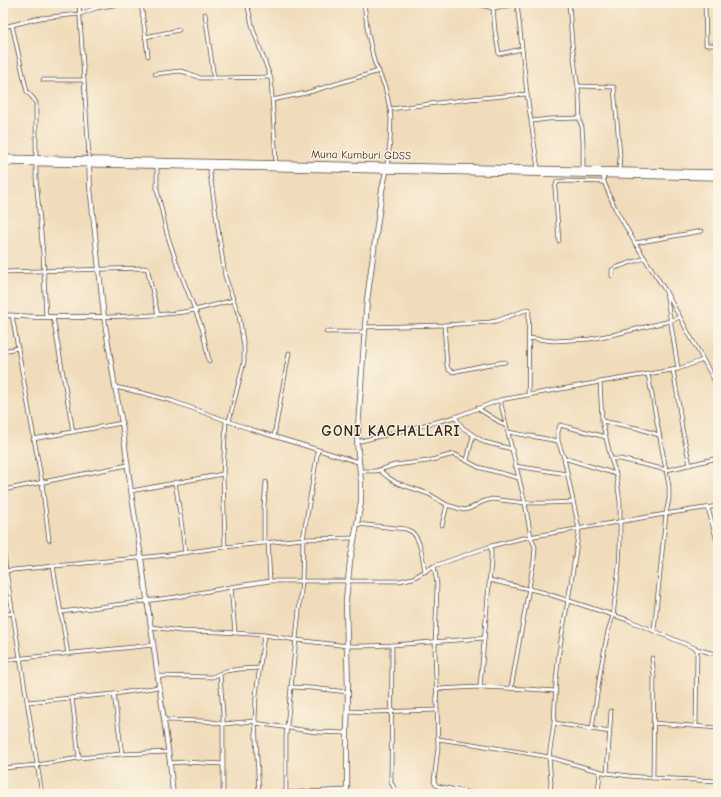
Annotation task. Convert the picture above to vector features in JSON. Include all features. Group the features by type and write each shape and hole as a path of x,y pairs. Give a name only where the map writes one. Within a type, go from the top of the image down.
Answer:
{"highway":[{"name":"Muna Kumburi GDSS","path":"3,158 36,161"},
{"name":"Muna Kumburi GDSS","path":"3,162 276,163 387,168 718,177"},
{"name":"Muna Kumburi GDSS","path":"89,162 210,167 538,168 583,170 603,173 619,170 718,173"}],"main road":[{"path":"347,792 348,646 346,600 350,562 361,502 357,442 367,300 382,190 387,168"}],"street":[{"path":"79,3 90,187 104,317 122,423 154,644 173,794"},
{"path":"3,27 40,18 80,14 96,8 125,3"},
{"path":"141,3 148,56"},
{"path":"247,3 253,29 270,77 276,163"},
{"path":"364,3 368,34 374,61 379,71 390,109 390,143 387,168"},
{"path":"471,3 494,8 524,3"},
{"path":"569,3 583,142 583,170"},
{"path":"705,3 706,45 718,44"},
{"path":"517,4 527,94 538,168"},
{"path":"494,8 495,32 499,54 522,49"},
{"path":"205,14 214,78"},
{"path":"12,25 27,92 34,98 36,104 36,185 44,271 46,317"},
{"path":"145,37 179,30"},
{"path":"155,74 180,71 200,78 270,77"},
{"path":"272,100 306,93 379,71"},
{"path":"43,80 84,80"},
{"path":"578,86 613,86 614,88 620,156 619,170"},
{"path":"390,109 527,94"},
{"path":"532,121 580,118"},
{"path":"157,165 157,189 167,234 202,328 209,362"},
{"path":"210,167 225,276 239,316 244,354 244,362 227,421 223,474 225,547"},
{"path":"603,173 604,182 615,208 665,290 718,387"},
{"path":"559,241 555,188 557,182 604,182"},
{"path":"635,243 702,231"},
{"path":"612,276 612,270 616,267 645,258"},
{"path":"3,272 136,268 148,269 158,315"},
{"path":"665,290 678,369"},
{"path":"3,315 104,317 158,315 195,310 234,300"},
{"path":"326,332 496,321 529,309 528,395"},
{"path":"12,315 42,483 49,540"},
{"path":"53,317 73,432"},
{"path":"528,338 554,341 590,339 670,321 680,317"},
{"path":"444,325 447,366 453,372 505,362"},
{"path":"3,351 18,348"},
{"path":"274,436 289,353"},
{"path":"357,442 455,417 500,400 673,370 703,360"},
{"path":"673,370 682,428 690,465"},
{"path":"648,374 669,486 669,499 666,514 654,631"},
{"path":"592,729 601,667 608,631 613,616 619,566 620,502 616,474 602,421 600,382"},
{"path":"116,387 164,399 227,421 358,462"},
{"path":"500,400 519,478 531,537 535,548 511,688"},
{"path":"477,408 506,426"},
{"path":"455,417 463,428 484,442 512,449"},
{"path":"602,421 637,428 660,435"},
{"path":"33,439 122,423"},
{"path":"550,794 550,757 559,652 579,529 564,458 558,441 558,432 560,425 606,437"},
{"path":"508,432 558,441"},
{"path":"467,460 474,436"},
{"path":"283,793 285,748 302,581 303,539 318,450"},
{"path":"360,471 376,471 395,466 428,461 454,454 478,467 519,478"},
{"path":"564,458 616,474"},
{"path":"611,459 620,459 667,470 718,458"},
{"path":"3,490 128,466"},
{"path":"515,466 567,474"},
{"path":"379,470 397,483 429,494 448,505 464,510 482,502 492,500 524,503 573,502"},
{"path":"131,491 223,474"},
{"path":"174,482 185,553"},
{"path":"266,482 264,506 270,581"},
{"path":"442,525 448,505"},
{"path":"61,612 176,597 270,581 399,581 413,578 434,566 491,546 531,537 718,506"},
{"path":"708,508 718,545"},
{"path":"357,524 406,529 412,533 417,539 421,549 425,572"},
{"path":"5,571 185,553 225,547 303,539 354,538"},
{"path":"3,542 5,571 14,613 36,765 42,794"},
{"path":"480,687 491,546"},
{"path":"53,566 68,654"},
{"path":"434,566 437,584 435,641 438,710 438,748 434,782 437,786 475,794"},
{"path":"489,580 542,592 628,620 697,649 718,654"},
{"path":"231,587 235,633"},
{"path":"3,615 14,613"},
{"path":"151,627 181,631 264,635 348,646 392,645 484,638"},
{"path":"264,635 256,695 255,722 258,794 347,792"},
{"path":"3,660 154,644"},
{"path":"392,645 391,782 397,794"},
{"path":"696,726 697,649"},
{"path":"652,658 654,676 653,778"},
{"path":"157,676 212,677 226,671 260,668"},
{"path":"220,674 223,724 223,794"},
{"path":"27,702 114,694 159,687"},
{"path":"291,687 348,692"},
{"path":"437,689 480,687 556,691"},
{"path":"114,694 122,754"},
{"path":"72,698 79,758"},
{"path":"347,711 392,712 438,710"},
{"path":"607,773 611,711"},
{"path":"164,720 206,721 223,724 255,722 316,732 347,733"},
{"path":"554,723 610,732"},
{"path":"653,723 718,728"},
{"path":"438,739 550,757 600,772 653,778 718,781"},
{"path":"3,768 36,765 79,758 168,752"},
{"path":"170,763 192,762 223,764"},
{"path":"598,794 600,772"}],"district":[{"name":"GONI KACHALLARI","path":"391,431"}]}
